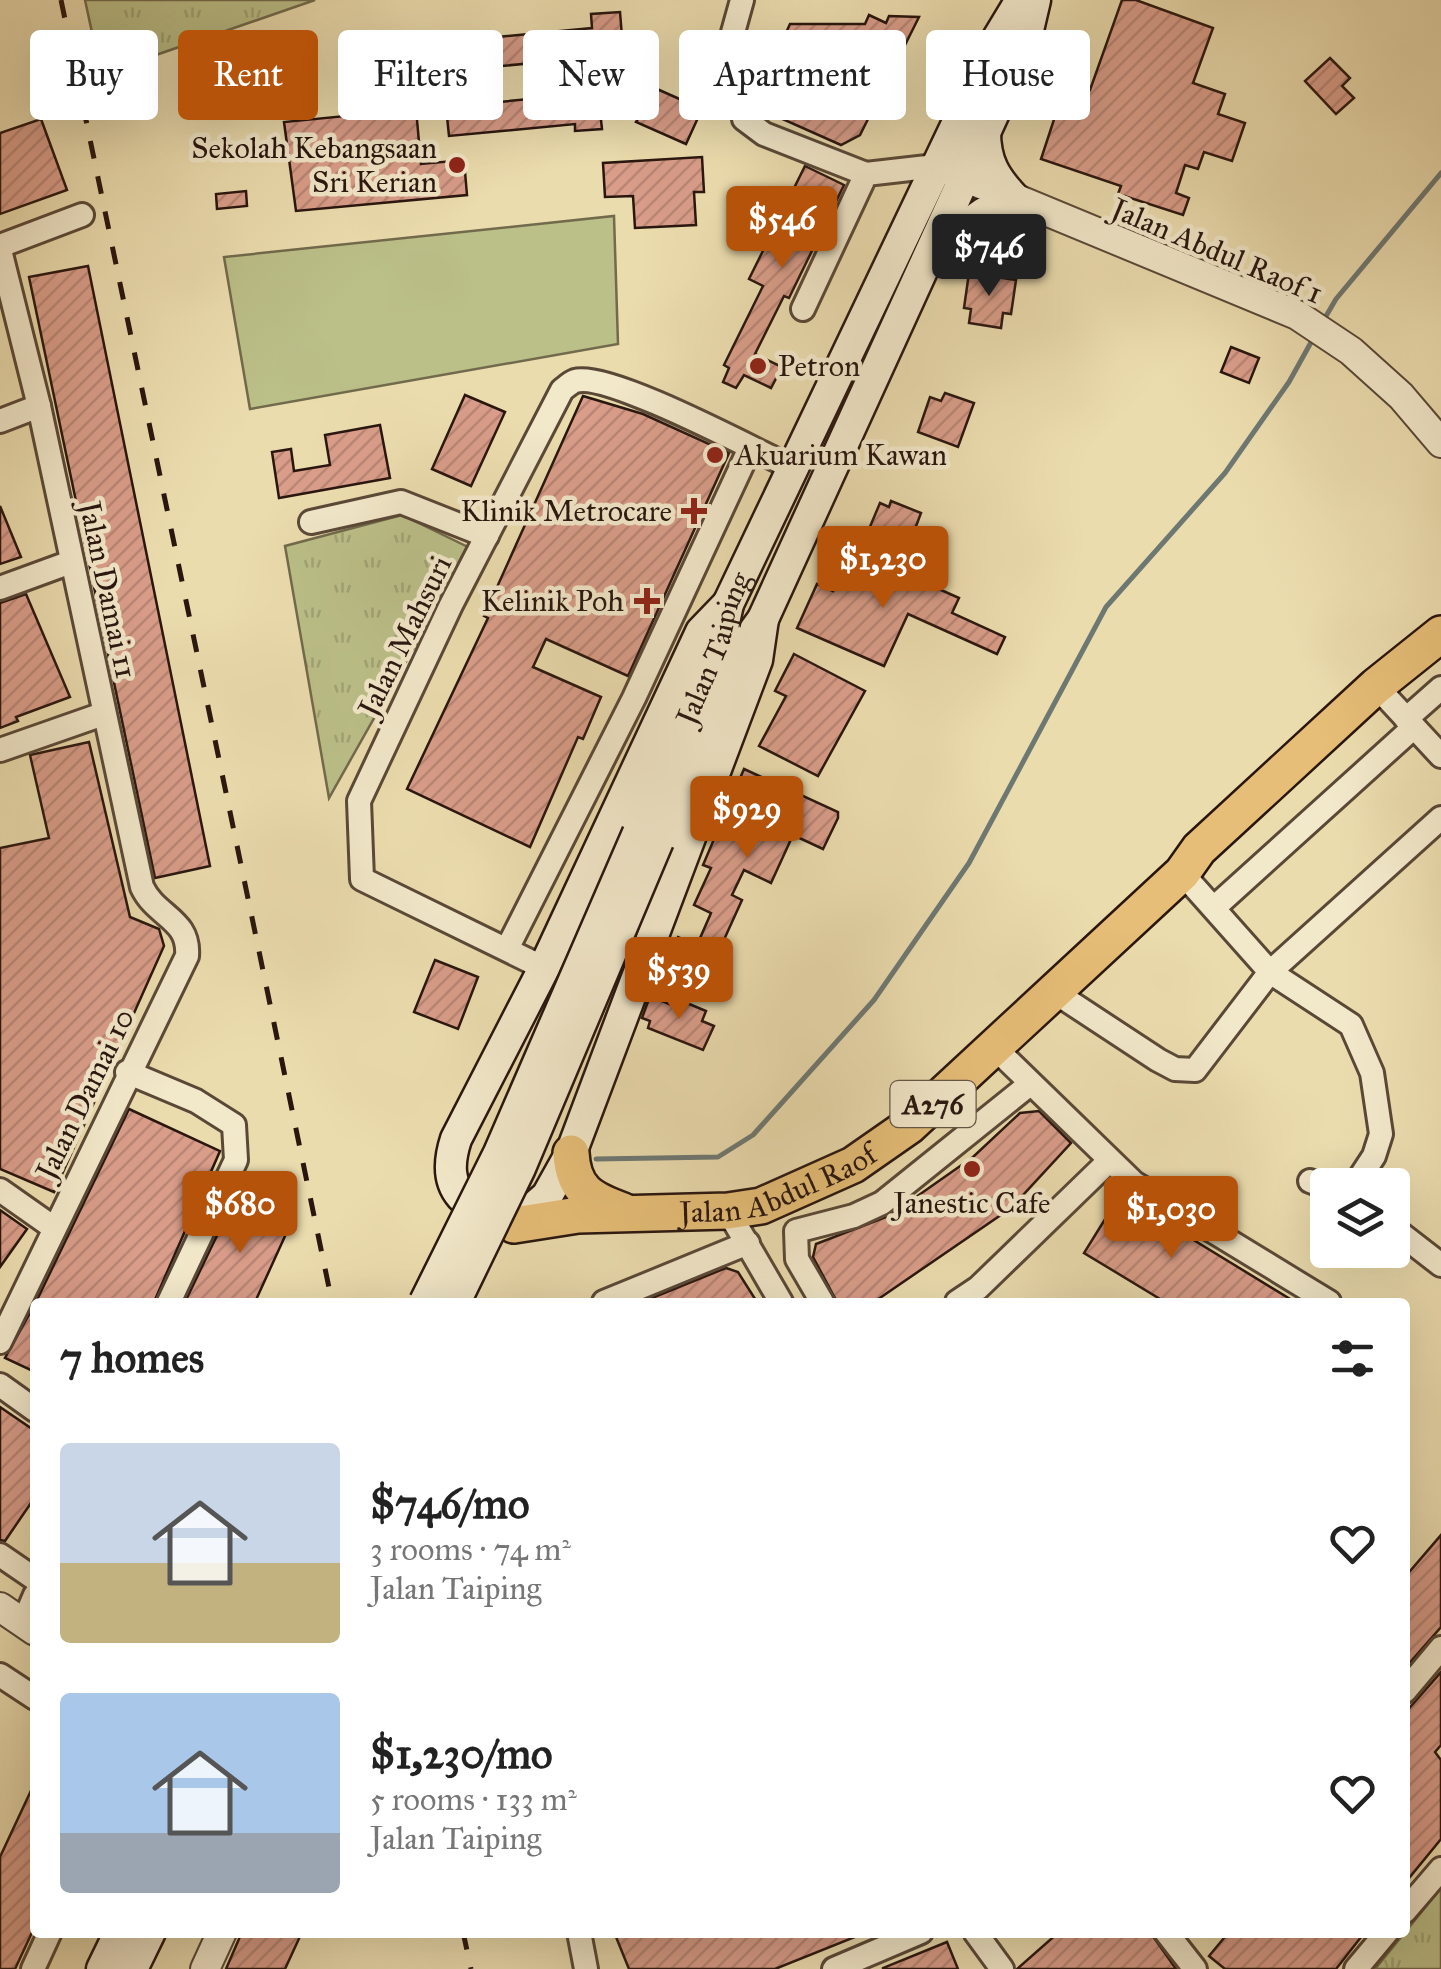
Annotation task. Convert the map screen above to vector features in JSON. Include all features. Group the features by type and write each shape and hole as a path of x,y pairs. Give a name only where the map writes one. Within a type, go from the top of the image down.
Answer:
{"main road":[{"name":"Jalan Taiping","path":"457,1298 520,1168 648,837 720,641 728,604 794,468 949,171 1021,0"},
{"name":"Jalan Taiping","path":"427,1298 739,652 762,619 932,252 949,171 984,127 1024,47 1035,0"},
{"path":"932,252 984,213 1019,203 994,177 984,146 984,127"},
{"path":"728,604 701,632 544,968 449,1160 451,1182 463,1200 514,1225 546,1196 571,1153 757,660 762,619"},
{"name":"Jalan Abdul Raof","path":"1396,709 1441,634"},
{"name":"Jalan Abdul Raof","path":"514,1225 624,1212 728,1211 761,1206 853,1165 909,1126 1182,873 1208,861 1396,709 1441,657"},
{"path":"571,1153 572,1177 582,1192 624,1212"},
{"path":"102,1969 117,1938"},
{"path":"132,1969 147,1938"}],"street":[{"path":"742,0 732,36 744,118 764,134 866,174 949,171"},
{"name":"Jalan Abdul Raof 1","path":"949,171 1297,315 1351,351 1402,396 1441,442"},
{"path":"803,308 866,174"},
{"path":"0,248 82,214"},
{"name":"Jalan Damai 11","path":"0,248 142,888 150,904 182,926"},
{"name":"Jalan Mahsuri","path":"508,950 362,879 359,801 486,536 562,390 576,380 597,381 660,404 750,448"},
{"path":"0,421 38,406"},
{"path":"544,968 508,950 634,698 750,448 794,468"},
{"path":"311,522 401,502 486,536"},
{"path":"0,588 71,562"},
{"path":"1216,906 1396,709 1441,688"},
{"path":"634,698 662,711"},
{"path":"1396,709 1441,756"},
{"path":"0,750 102,714"},
{"path":"1054,991 1158,1060 1195,1070 1270,972 1441,818"},
{"path":"1182,873 1216,906 1270,972 1351,1025 1365,1051 1380,1134 1367,1168"},
{"name":"Jalan Damai 10","path":"0,1342 127,1072 187,956 188,940 182,926"},
{"path":"994,1047 1134,1183 1322,1298"},
{"path":"127,1072 196,1101 234,1125 236,1160 171,1298"},
{"path":"820,1298 796,1258 796,1231 854,1216 882,1203 1030,1084"},
{"path":"963,1298 978,1288 1108,1161"},
{"path":"0,1190 54,1228"},
{"path":"728,1211 779,1298"},
{"path":"1410,1242 1441,1265"},
{"path":"614,1298 748,1243"},
{"path":"0,1385 30,1406"},
{"path":"0,1555 30,1576"},
{"path":"1410,1685 1441,1648"},
{"path":"0,1675 30,1695"},
{"path":"1410,1906 1441,1869"},
{"path":"34,1969 47,1938"},
{"path":"206,1969 219,1938"},
{"path":"580,1938 586,1969"},
{"path":"834,1969 906,1938"},
{"path":"979,1938 1002,1969"},
{"path":"1171,1938 1188,1961"},
{"path":"1356,1969 1382,1938"}],"green space":[{"path":"85,0 315,0 228,30 178,30 178,47 158,54 158,30 91,30"},
{"path":"614,216 618,344 250,409 224,257"},
{"path":"402,515 470,548 329,798 285,546"},
{"path":"1441,1888 1441,1969 1375,1969 1400,1938 1410,1938 1410,1926"}],"building":[{"path":"1122,0 1136,0 1213,28 1193,83 1225,94 1218,114 1245,123 1232,161 1204,152 1198,169 1185,165 1176,193 1189,198 1183,215 1118,194 1121,186 1041,159 1054,120 1090,120 1090,90"},
{"path":"620,12 621,30 571,30 592,28 591,14"},
{"path":"869,15 886,23 889,16 919,17 906,43 906,30 787,30 790,24 865,24"},
{"path":"523,35 523,64 503,66 503,36"},
{"path":"1330,58 1350,78 1342,86 1354,98 1336,114 1305,81"},
{"path":"659,90 679,99 679,120 697,120 686,144 636,122 659,120"},
{"path":"523,100 523,120 601,120 602,129 575,131 575,124 449,136 447,120 503,120 503,102"},
{"path":"41,120 67,190 0,214 0,133"},
{"path":"417,120 421,164 464,160 467,195 296,211 284,122"},
{"path":"785,120 868,120 860,135 841,145"},
{"path":"702,157 704,192 694,192 696,225 635,228 633,196 605,197 603,163"},
{"path":"805,166 844,185 789,298 784,296 755,354 782,367 771,388 744,375 736,388 723,382 729,368 724,365 763,286 749,279"},
{"path":"246,191 247,206 217,209 216,194"},
{"path":"88,266 210,866 155,878 29,277"},
{"path":"969,273 1016,280 1011,314 1003,313 1001,328 969,323 971,309 964,308"},
{"path":"1231,347 1259,358 1249,383 1221,372"},
{"path":"945,393 974,403 958,447 918,432 930,397 941,401"},
{"path":"465,395 505,412 471,486 432,469"},
{"path":"583,396 643,414 729,453 628,676 546,639 533,667 601,697 583,739 578,737 530,847 407,789 488,618 484,616"},
{"path":"380,425 390,478 279,498 272,452 291,449 294,471 330,465 325,435"},
{"path":"891,501 921,513 909,545 869,529 880,503 889,507"},
{"path":"0,506 21,557 0,564"},
{"path":"851,550 959,598 952,613 1005,637 997,654 908,614 884,666 797,628 817,584 833,591"},
{"path":"26,594 70,697 16,717 18,721 0,728 0,603"},
{"path":"794,654 865,691 818,776 759,746 786,696 775,691"},
{"path":"89,742 130,917 159,929 164,946 54,1192 0,1169 0,848 49,838 30,755"},
{"path":"744,769 838,812 838,818 823,849 793,835 771,883 744,870 732,895 742,900 717,955 722,957 710,983 697,977 694,984 671,973 674,966 666,963 678,937 697,945 711,913 694,905 711,868 703,865"},
{"path":"435,960 478,977 458,1029 414,1012"},
{"path":"650,996 679,1008 682,1001 706,1011 702,1021 714,1026 703,1050 648,1028 650,1021 642,1018"},
{"path":"129,1109 220,1151 156,1298 38,1298"},
{"path":"1039,1111 1071,1143 1011,1208 880,1298 835,1298 813,1257 816,1244 889,1216 973,1157 1020,1113"},
{"path":"1120,1195 1288,1298 1158,1298 1084,1253"},
{"path":"235,1198 291,1223 257,1298 187,1298"},
{"path":"0,1210 27,1229 0,1267"},
{"path":"726,1268 738,1272 754,1298 652,1298"},
{"path":"30,1313 30,1370 5,1358"},
{"path":"0,1407 30,1428 30,1504 5,1541 0,1540"},
{"path":"1441,1535 1441,1627 1410,1662 1410,1571"},
{"path":"1441,1672 1441,1745 1435,1752 1441,1760 1441,1839 1410,1877 1410,1707"},
{"path":"30,1793 30,1937 15,1969 0,1969 0,1857"},
{"path":"239,1938 299,1938 285,1969 226,1969"},
{"path":"616,1938 852,1938 775,1969 629,1969"},
{"path":"1052,1938 1154,1938 1176,1969 1017,1969"},
{"path":"1224,1938 1360,1938 1336,1969 1225,1969 1209,1956"},
{"path":"947,1942 958,1969 883,1969 883,1968"}],"waterway":[{"path":"1322,323 1336,299 1441,173"},
{"path":"596,1159 718,1157 753,1135 874,1000 969,863 1106,607 1225,473 1289,382 1314,337"}],"railway":[{"path":"61,0 331,1298"},
{"path":"464,1938 471,1969"}],"place":[{"name":"Sekolah Kebangsaan Sri Kerian","path":"457,165"},
{"name":"Petron","path":"758,366"},
{"name":"Akuarium Kawan","path":"715,455"},
{"name":"Klinik Metrocare","path":"694,511"},
{"name":"Kelinik Poh","path":"647,601"},
{"name":"Janestic Cafe","path":"972,1169"}]}
